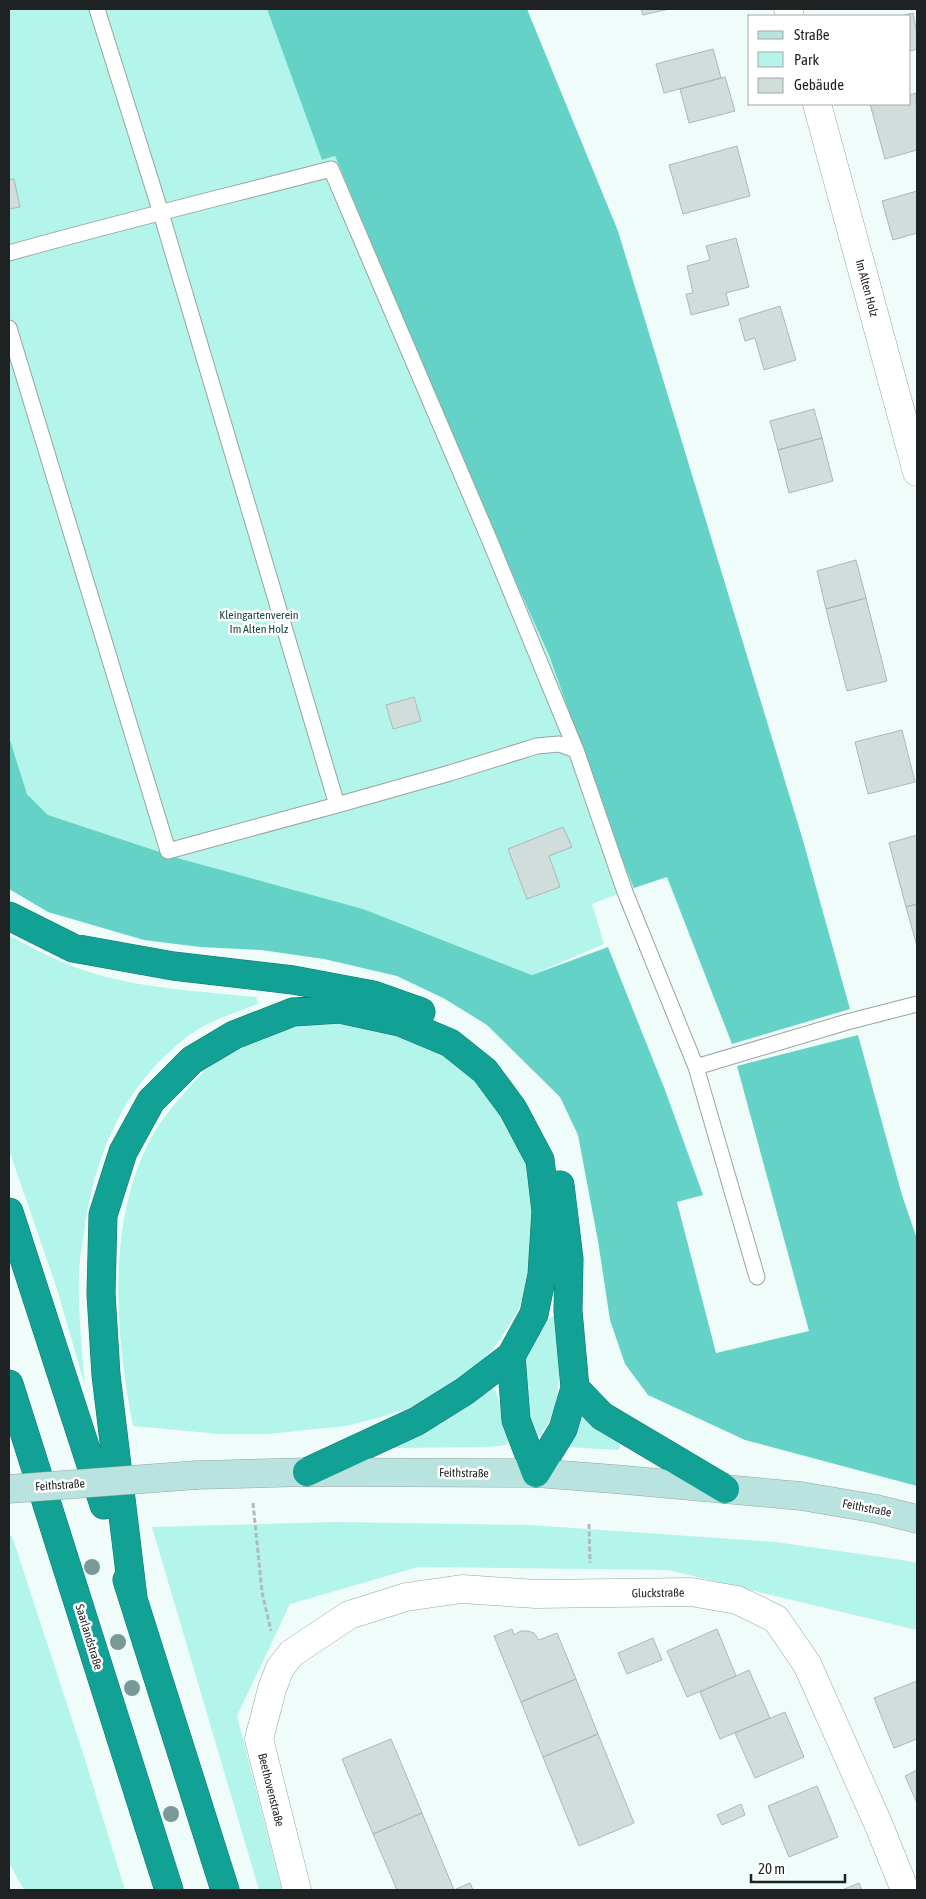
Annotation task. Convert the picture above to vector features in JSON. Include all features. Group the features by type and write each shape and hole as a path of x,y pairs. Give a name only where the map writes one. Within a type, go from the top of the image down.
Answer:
{"highway":[{"path":"9,916 74,948 173,966 293,980 374,995 423,1012 467,1036 494,1062 524,1098 554,1155 563,1202 569,1259 568,1311 575,1388 563,1429 536,1474"},
{"path":"133,1598 106,1375 101,1294 103,1215 123,1152 151,1101 192,1060 234,1035 293,1012 340,1009 400,1022 450,1043 484,1071 514,1109 540,1160 546,1211 542,1275 534,1314 511,1356 465,1392 417,1421 307,1472"},
{"path":"9,1212 66,1384 225,1890"},
{"path":"511,1356 516,1420 536,1474"},
{"name":"Saarlandstraße","path":"9,1384 168,1890"},
{"path":"575,1388 602,1416 725,1489"}],"main road":[{"name":"Feithstraße","path":"9,1488 197,1475 307,1472 536,1474 811,1498 877,1509 917,1519"}],"street":[{"name":"Im Alten Holz","path":"817,105 917,472"},
{"name":"Gluckstraße","path":"272,1690 280,1668 292,1653 349,1615 406,1597 462,1590 536,1594 691,1592 737,1600 776,1619 807,1664 906,1877"},
{"name":"Beethovenstraße","path":"272,1690 259,1739 297,1890"}],"lane":[{"path":"97,9 161,213 337,805"},
{"path":"9,253 117,223 331,169 490,541 576,750 624,892 696,1067 757,1277"},
{"path":"9,328 168,850 337,805 537,746 560,744 576,750"},
{"path":"696,1067 847,1022 917,1004"}],"path":[{"path":"254,1520 262,1592"},
{"path":"589,1524 591,1594"}],"green space":[{"name":"Kleingartenverein Im Alten Holz","path":"9,9 267,9 322,160 335,156 475,492 549,655 618,850 634,888 592,904 604,944 532,975 363,909 181,859 48,815 27,794 9,737"},
{"path":"9,935 66,964 107,977 170,989 256,997 258,1004 202,1027 177,1045 155,1066 126,1104 105,1146 91,1192 80,1258 80,1331 85,1386 57,1289 9,1150"},
{"path":"331,1021 370,1023 457,1060 503,1109 530,1166 538,1204 531,1277 518,1310 500,1340 477,1367 452,1389 417,1405 381,1417 346,1426 268,1434 220,1434 133,1426 122,1356 118,1283 120,1247 126,1211 135,1177 148,1144 160,1123 185,1092 201,1075 229,1052 250,1040 270,1033"},
{"path":"553,1316 557,1321 559,1383 553,1412 547,1426 537,1439 522,1395 523,1361 534,1338 548,1319"},
{"path":"491,1388 496,1391 508,1440 506,1445 490,1447 393,1447 461,1411"},
{"path":"580,1415 619,1443 620,1448 618,1450 567,1447"},
{"path":"335,1522 530,1525 775,1542 902,1560 917,1563 917,1630 668,1570 418,1567 290,1604 237,1716 282,1890 259,1890 152,1527"},
{"path":"9,1536 12,1536 83,1753 125,1890 24,1890 9,1863"}],"shaded area":[{"path":"267,9 527,9 618,231 802,837 850,1009 732,1044 667,877 634,888 618,850 549,655 475,492 335,156 322,160"},
{"path":"9,737 27,794 48,815 181,859 363,909 532,975 608,947 665,1090 703,1195 677,1202 716,1353 809,1331 737,1066 858,1035 902,1195 917,1239 917,1486 745,1440 648,1395 625,1364 610,1320 598,1241 578,1135 560,1097 487,1025 445,999 397,976 324,959 261,950 200,947 144,940 48,912 9,889"}],"building":[{"path":"641,9 669,9 643,15"},
{"path":"913,13 917,34 917,49 911,51 911,15 904,15"},
{"path":"713,49 721,78 664,93 656,64"},
{"path":"725,77 735,111 689,123 680,89"},
{"path":"916,93 917,150 885,159 870,105 911,105 911,95"},
{"path":"737,146 750,196 683,214 669,165"},
{"path":"14,179 20,207 9,209 9,180"},
{"path":"917,191 917,233 893,240 882,201"},
{"path":"736,238 749,287 726,293 729,305 691,315 686,294 693,293 687,266 710,260 706,246"},
{"path":"780,306 796,360 764,370 755,338 745,341 739,319"},
{"path":"814,409 822,438 778,450 770,421"},
{"path":"822,438 833,481 789,493 778,450"},
{"path":"856,560 866,598 826,609 817,571"},
{"path":"866,598 887,681 847,691 826,609"},
{"path":"414,697 421,721 393,729 386,705"},
{"path":"902,730 915,782 868,794 855,742"},
{"path":"563,827 572,847 549,856 560,887 527,899 508,849"},
{"path":"917,835 917,904 906,907 889,843"},
{"path":"917,904 917,946 906,907"},
{"path":"512,1629 514,1635 521,1631 528,1631 534,1633 539,1640 557,1633 576,1679 521,1702 494,1636"},
{"path":"717,1629 736,1676 687,1697 667,1651"},
{"path":"653,1638 662,1660 627,1674 618,1653"},
{"path":"749,1670 770,1718 720,1739 700,1692"},
{"path":"576,1679 598,1734 543,1757 521,1702"},
{"path":"917,1681 917,1739 894,1748 874,1698"},
{"path":"785,1712 804,1757 755,1778 735,1733"},
{"path":"598,1734 634,1823 579,1846 543,1757"},
{"path":"391,1739 422,1813 373,1834 342,1759"},
{"path":"917,1770 917,1803 905,1776"},
{"path":"817,1786 838,1837 789,1857 768,1806"},
{"path":"741,1804 745,1815 722,1825 717,1815"},
{"path":"422,1813 454,1890 397,1890 373,1834"},
{"path":"470,1883 473,1890 454,1890"},
{"path":"859,1883 862,1890 842,1890"}]}
